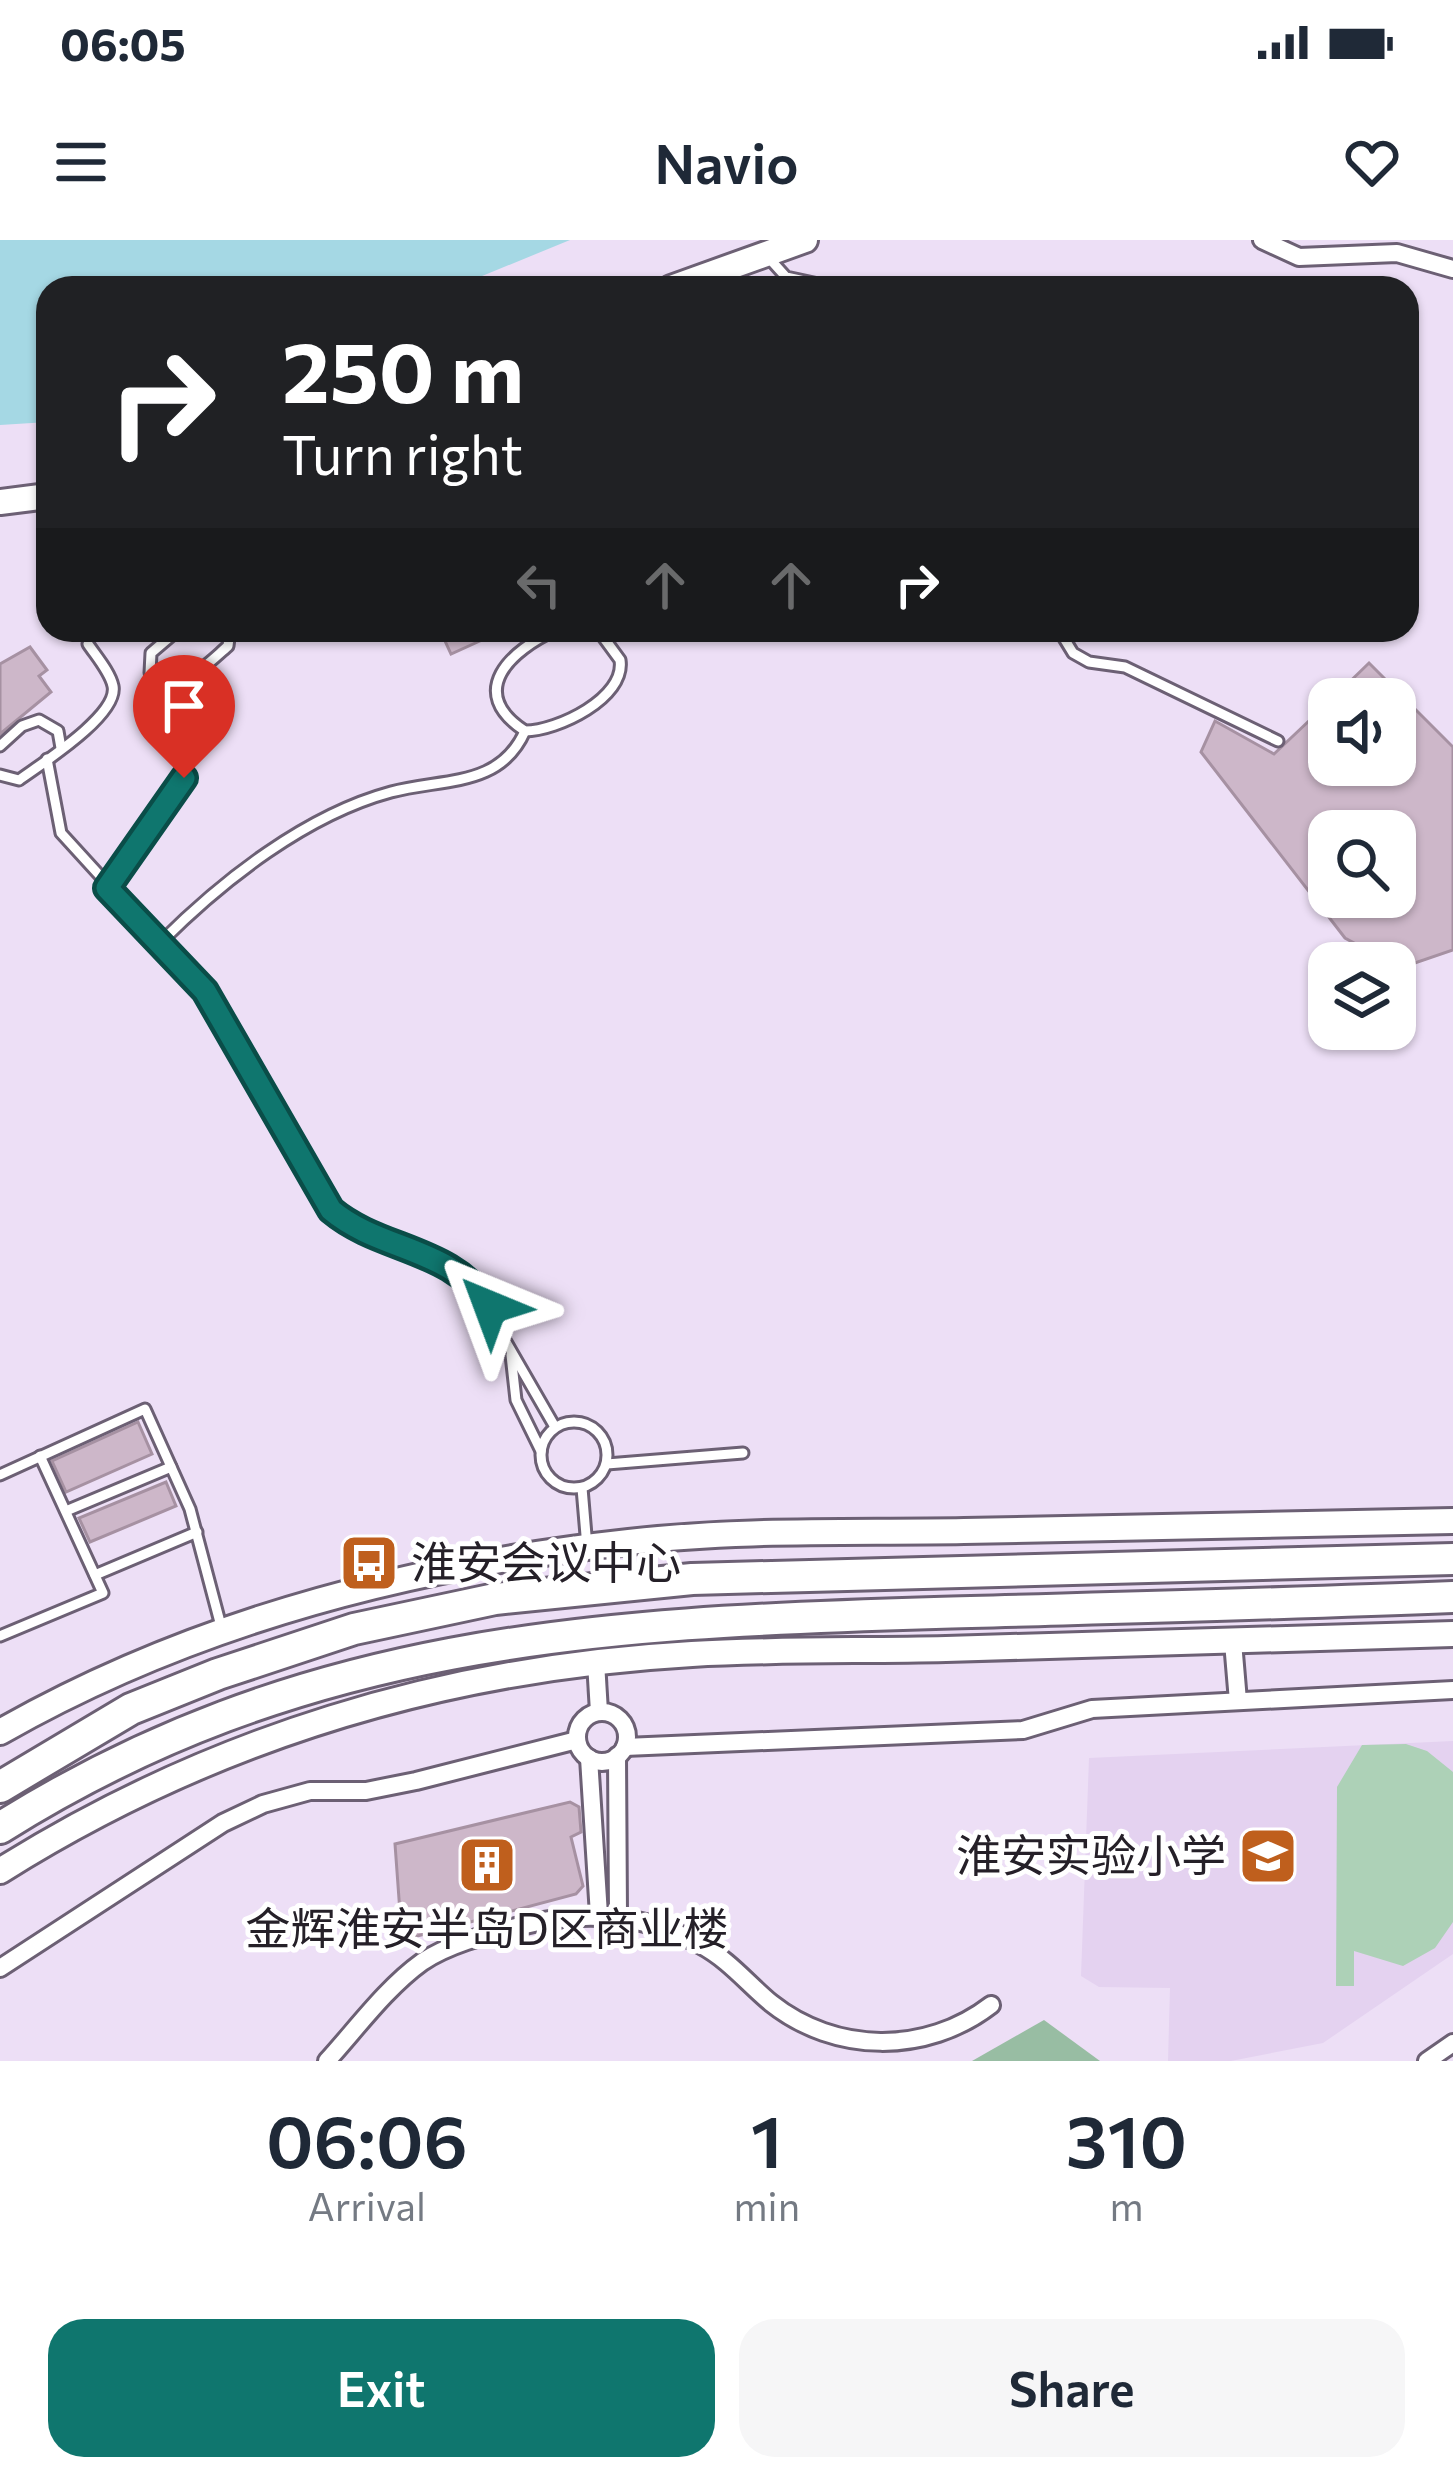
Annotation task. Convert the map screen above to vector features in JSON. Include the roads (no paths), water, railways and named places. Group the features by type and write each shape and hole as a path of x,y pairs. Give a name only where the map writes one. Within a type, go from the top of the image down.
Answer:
{"highway":[{"path":"0,1787 131,1708 218,1674 355,1629 495,1599 692,1579 1453,1558"},
{"path":"0,1828 184,1732 352,1676 494,1642 706,1620 1453,1597"}],"main road":[{"path":"703,276 805,240"},
{"path":"0,502 36,498"},
{"path":"0,1732 121,1672 222,1630 335,1594 587,1547 802,1532 1453,1521"},
{"path":"587,1547 590,1578"},
{"path":"0,1871 125,1799 298,1728 426,1689 596,1653 1453,1634"}],"street":[{"path":"1262,240 1299,257 1397,253 1453,269"},
{"path":"1232,1642 1238,1701"},
{"path":"596,1653 599,1712"},
{"path":"590,1759 604,1762 621,1752 1023,1730 1092,1708 1453,1690"},
{"path":"577,1740 585,1718 599,1712 622,1722 608,1915"},
{"path":"577,1740 590,1759 608,1915"},
{"path":"0,1968 223,1823 263,1804 310,1791 366,1791 416,1781 577,1740"},
{"path":"327,2061 409,1973 439,1952 531,1923 608,1915 701,1945 800,2023 849,2040 925,2038 991,2005"},
{"path":"1427,2061 1453,2044"}],"lane":[{"path":"765,253 785,276"},
{"path":"164,642 151,653 149,666 161,681 182,681 228,642"},
{"path":"525,731 502,710 500,678 518,649 532,642"},
{"path":"161,942 232,878 315,826 396,791 492,772 512,756 525,731 600,700 614,688 620,660 609,642"},
{"path":"1066,642 1088,662 1126,667 1277,741"},
{"path":"0,775 19,780 97,721 113,695 88,644"},
{"path":"107,888 167,807 190,762 195,730 182,681"},
{"path":"0,746 22,726 39,720 58,731 61,748"},
{"path":"47,759 58,825 226,1024 331,1210 354,1227 458,1270 490,1307 511,1355 534,1383 555,1427"},
{"path":"511,1355 516,1400 552,1480 582,1487 598,1479 607,1464 606,1444 594,1428 575,1421 555,1427 541,1451"},
{"path":"0,1475 145,1409 196,1532 222,1630"},
{"path":"607,1464 743,1453"},
{"path":"0,1636 103,1593 40,1456"},
{"path":"66,1511 171,1467"},
{"path":"582,1487 587,1547"},
{"path":"95,1575 196,1532"}],"place":[{"name":"淮安会议中心","path":"369,1563"},
{"name":"淮安实验小学","path":"1268,1856"},
{"name":"金辉淮安半岛D区商业楼","path":"487,1865"}]}
